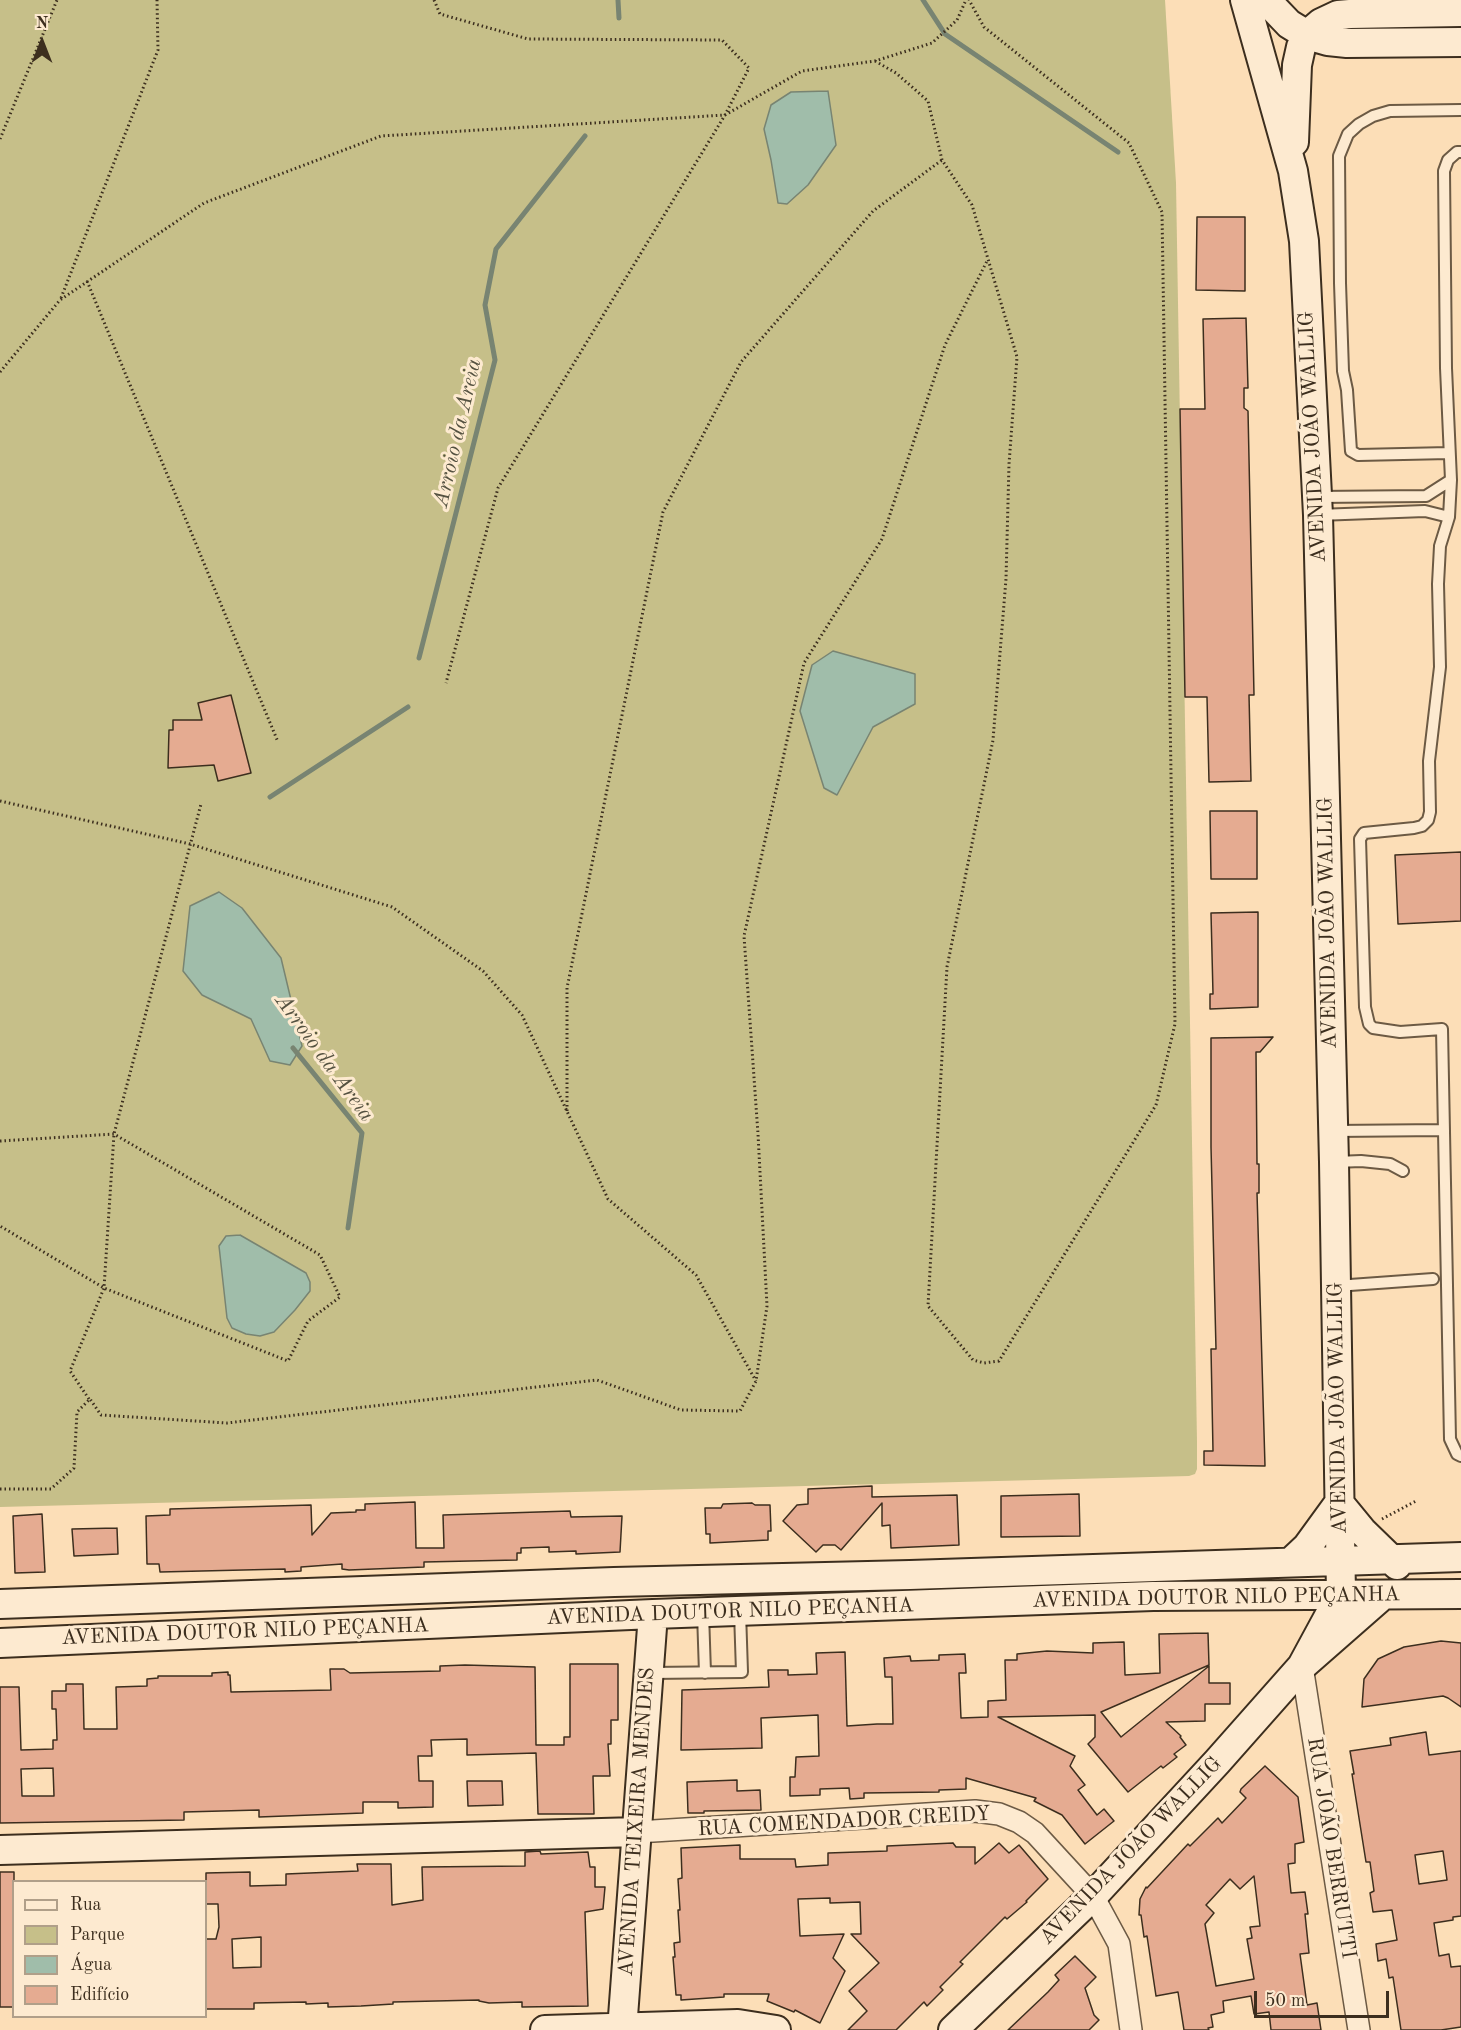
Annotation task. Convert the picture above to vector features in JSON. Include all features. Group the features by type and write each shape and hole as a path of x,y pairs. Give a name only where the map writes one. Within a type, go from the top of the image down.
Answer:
{"main road":[{"name":"AVENIDA JOÃO WALLIG","path":"1245,0 1293,171 1304,242 1317,506 1334,1162 1340,1560 1315,1640 1302,1666"},
{"path":"1266,0 1289,24 1307,35 1328,41 1347,43 1461,42"},
{"path":"1416,0 1455,12"},
{"path":"1307,35 1322,23 1338,15 1455,12"},
{"name":"AVENIDA JOÃO WALLIG","path":"1293,171 1297,65 1301,47 1307,35"},
{"path":"1291,1562 1307,1547 1339,1503 1362,1531 1392,1558 1425,1594"},
{"name":"AVENIDA DOUTOR NILO PEÇANHA","path":"0,1604 614,1581 700,1581 1461,1557"},
{"path":"653,1614 673,1593 700,1581"},
{"name":"AVENIDA DOUTOR NILO PEÇANHA","path":"0,1643 653,1614 1153,1596 1461,1594"},
{"name":"AVENIDA JOÃO WALLIG","path":"953,2030 1093,1896 1302,1666 1383,1595"},
{"name":"AVENIDA TEIXEIRA MENDES","path":"622,2029 653,1614"},
{"path":"0,1850 637,1832"},
{"path":"544,2030 738,2024 776,2030"}],"street":[{"name":"RUA JOÃO BERRUTTI","path":"1302,1666 1359,2030"},
{"name":"RUA COMENDADOR CREIDY","path":"637,1832 975,1811 999,1814 1035,1833 1093,1896 1119,1944 1131,2030"}],"lane":[{"path":"1449,453 1358,455 1351,451 1340,283 1339,156 1348,134 1373,116 1390,111 1461,110"},
{"path":"1461,152 1457,152 1448,160 1444,171 1446,368 1451,480 1449,517 1440,546 1438,584 1440,667 1429,761 1428,820 1422,826 1364,833 1360,838 1367,1019 1373,1028 1385,1030 1400,1032 1442,1029 1450,1439 1457,1454 1461,1456"},
{"path":"1317,506 1426,496 1451,480"},
{"path":"1317,506 1425,511 1449,517"},
{"path":"1333,1131 1444,1130"},
{"path":"1334,1162 1361,1161 1390,1164 1403,1171"},
{"path":"1336,1286 1433,1279"},
{"path":"648,1673 742,1672 740,1611"},
{"path":"703,1612 705,1673"}],"path":[{"path":"0,139 57,0"},
{"path":"60,300 158,50 157,0"},
{"path":"434,0 440,14 528,39 722,40 749,68 725,115 498,488 446,682"},
{"path":"0,372 60,300 204,203 381,136 725,115 802,71 874,61 932,42 957,20 967,0"},
{"path":"874,61 896,73 928,101 942,160 972,205 1017,357 1009,464 1006,579 993,740 947,966 928,1306 973,1360 984,1364 999,1361 1156,1105 1175,1024 1162,212 1129,143 984,27 967,0"},
{"path":"567,1111 567,988 663,512 741,362 873,211 942,160"},
{"path":"201,804 114,1134 104,1288 70,1371 101,1415 227,1423 597,1380 681,1410 740,1411 756,1381 766,1306 758,1134 744,936 804,663 882,539 945,345 987,259"},
{"path":"87,280 278,742"},
{"path":"0,801 190,844 392,907 483,971 522,1015 608,1199 696,1275 756,1381"},
{"path":"0,1141 114,1134 320,1255 340,1297 308,1321 288,1360 104,1288 0,1226"},
{"path":"0,1489 51,1489 74,1468 77,1412 90,1399"},
{"path":"1362,1531 1416,1501"}],"green space":[{"path":"0,0 1165,0 1176,183 1197,1442 1195,1474 1189,1476 0,1507"}],"water":[{"path":"828,91 836,145 808,185 787,204 778,203 764,129 771,105 791,92"},
{"path":"833,651 915,674 915,704 873,727 837,795 824,788 800,711 812,665"},
{"path":"219,892 242,908 281,958 302,1046 290,1065 270,1061 251,1019 202,995 183,971 190,906"},
{"path":"240,1235 306,1273 310,1282 310,1291 295,1310 274,1332 260,1336 246,1334 232,1328 227,1318 219,1246 226,1236"}],"building":[{"path":"1197,217 1245,217 1245,291 1196,290"},
{"path":"1246,318 1248,388 1244,388 1244,408 1248,411 1254,695 1249,695 1251,781 1209,782 1207,697 1185,697 1180,409 1205,409 1203,319"},
{"path":"231,695 251,773 218,781 214,765 168,768 169,730 173,730 173,720 202,720 198,703"},
{"path":"1210,811 1257,811 1257,879 1211,879"},
{"path":"1461,852 1461,921 1398,924 1395,855"},
{"path":"1258,912 1258,1007 1210,1009 1210,994 1213,994 1211,913"},
{"path":"1273,1037 1260,1052 1256,1052 1257,1164 1259,1164 1259,1193 1257,1193 1265,1466 1204,1465 1204,1451 1213,1451 1211,1349 1216,1349 1211,1038"},
{"path":"872,1486 872,1497 957,1495 959,1545 891,1548 890,1525 882,1526 882,1503 841,1550 835,1545 823,1545 816,1552 783,1521 797,1505 808,1504 808,1489"},
{"path":"1079,1494 1080,1536 1001,1537 1001,1496"},
{"path":"415,1502 416,1548 444,1548 443,1515 570,1511 571,1517 622,1516 620,1552 576,1554 576,1551 549,1552 549,1547 521,1548 521,1553 517,1553 517,1560 424,1562 424,1567 349,1570 342,1569 342,1564 301,1567 301,1571 285,1572 285,1569 160,1572 159,1564 147,1564 146,1516 170,1515 170,1509 311,1505 312,1535 331,1513 365,1510 365,1504"},
{"path":"723,1504 770,1505 771,1531 768,1531 768,1540 710,1543 710,1534 706,1534 705,1508 721,1508"},
{"path":"42,1514 45,1572 15,1573 13,1516"},
{"path":"117,1528 118,1554 74,1556 72,1529"},
{"path":"1208,1633 1209,1665 1101,1712 1121,1737 1209,1666 1209,1683 1230,1683 1230,1704 1205,1704 1205,1721 1166,1722 1181,1736 1186,1745 1174,1754 1177,1757 1163,1768 1161,1766 1128,1792 1088,1744 1095,1737 1095,1715 998,1717 1075,1756 1070,1766 1085,1785 1078,1790 1097,1815 1104,1809 1114,1821 1085,1844 1062,1815 1034,1801 1036,1798 966,1778 966,1789 939,1790 939,1792 864,1793 864,1798 850,1799 849,1788 820,1789 820,1795 790,1796 790,1777 795,1777 796,1757 819,1756 818,1715 761,1718 762,1748 681,1750 682,1690 769,1687 768,1670 788,1670 788,1675 817,1674 816,1653 845,1652 847,1726 893,1724 892,1677 885,1677 884,1658 910,1656 911,1661 939,1660 939,1655 965,1654 966,1673 959,1673 961,1718 988,1717 988,1701 1006,1700 1005,1660 1017,1660 1017,1654 1047,1651 1093,1653 1093,1643 1124,1642 1125,1675 1160,1673 1159,1634"},
{"path":"1441,1641 1461,1643 1461,1707 1443,1696 1362,1707 1364,1679 1378,1659 1404,1647"},
{"path":"570,1664 618,1664 618,1720 611,1720 611,1744 608,1744 610,1776 593,1776 594,1814 538,1814 536,1753 467,1755 467,1739 431,1740 432,1756 418,1756 419,1781 433,1781 433,1807 398,1808 398,1802 363,1802 363,1813 259,1817 259,1810 184,1812 184,1820 0,1823 0,1687 19,1687 21,1750 53,1749 53,1740 57,1740 56,1709 52,1709 52,1691 66,1691 66,1684 83,1684 84,1729 117,1729 116,1687 147,1686 147,1679 158,1678 158,1676 212,1676 212,1673 228,1672 231,1692 331,1690 330,1669 344,1669 350,1673 440,1671 440,1666 465,1665 535,1667 536,1745 564,1745 564,1737 570,1737","holes":["53,1768 54,1796 22,1796 21,1769"]},
{"path":"1426,1732 1429,1755 1461,1751 1461,1916 1453,1917 1453,1920 1434,1923 1439,1956 1449,1954 1451,1967 1461,1966 1461,2027 1441,2030 1401,2030 1393,1977 1389,1978 1386,1959 1378,1961 1376,1944 1397,1940 1392,1910 1373,1912 1370,1893 1374,1891 1370,1862 1366,1862 1350,1751 1391,1745 1390,1738","holes":["1443,1851 1447,1880 1419,1884 1415,1855"]},
{"path":"1265,1766 1298,1797 1304,1842 1295,1844 1295,1863 1288,1864 1291,1893 1305,1892 1309,1953 1300,1954 1307,2005 1317,2003 1321,2030 1271,2030 1269,2012 1254,2014 1251,1996 1223,2001 1224,2012 1211,2015 1213,2027 1208,2028 1209,2030 1184,2030 1178,1992 1156,1996 1147,1936 1144,1937 1141,1915 1139,1915 1140,1899 1146,1887 1188,1844 1190,1846 1218,1818 1222,1823 1246,1798 1240,1792","holes":["1254,1876 1260,1926 1250,1927 1252,1938 1247,1939 1254,1979 1216,1986 1205,1924 1214,1913 1206,1905 1230,1879 1240,1889"]},
{"path":"737,1780 737,1791 760,1790 761,1810 688,1813 687,1782"},
{"path":"467,1781 502,1781 503,1805 468,1806"},
{"path":"953,1843 956,1847 975,1847 975,1864 999,1843 1009,1853 1019,1845 1048,1879 1027,1902 1007,1919 1005,1917 960,1962 963,1964 940,1987 943,1990 927,2006 924,2002 896,2030 848,2030 867,2011 849,1991 879,1963 851,1934 861,1934 860,1902 830,1903 830,1898 798,1899 800,1936 844,1934 833,1958 845,1971 820,2023 795,2010 794,2012 767,2001 769,1994 724,1994 724,1997 681,2000 681,1995 676,1995 673,1957 675,1957 674,1943 680,1942 678,1879 682,1878 681,1848 740,1845 740,1859 795,1859 796,1867 828,1865 828,1853 887,1851 887,1846"},
{"path":"540,1851 541,1854 588,1852 590,1867 595,1867 595,1887 605,1887 603,1909 585,1912 588,2006 522,2007 522,2002 489,2003 479,2000 393,2002 393,2004 328,2007 328,2003 254,2003 254,2009 207,2009 207,1939 216,1939 219,1927 218,1904 207,1904 206,1873 250,1872 250,1886 286,1885 286,1874 358,1871 357,1864 391,1864 392,1905 423,1900 422,1867 525,1866 525,1852","holes":["261,1937 261,1967 233,1968 232,1939"]},
{"path":"0,1872 14,1872 14,1880 12,1880 12,2007 0,2007"},
{"path":"1075,1956 1096,1977 1085,1988 1094,2015 1099,2020 1089,2030 1008,2030 1059,1980 1055,1975"}],"waterway":[{"name":"Arroio da Areia","path":"618,0 619,18"},
{"path":"923,0 945,34 1118,152"},
{"name":"Arroio da Areia","path":"419,658 495,360 485,305 496,249 585,136"},
{"name":"Arroio da Areia","path":"270,797 408,707"},
{"name":"Arroio da Areia","path":"293,1048 362,1133 348,1228"}]}
